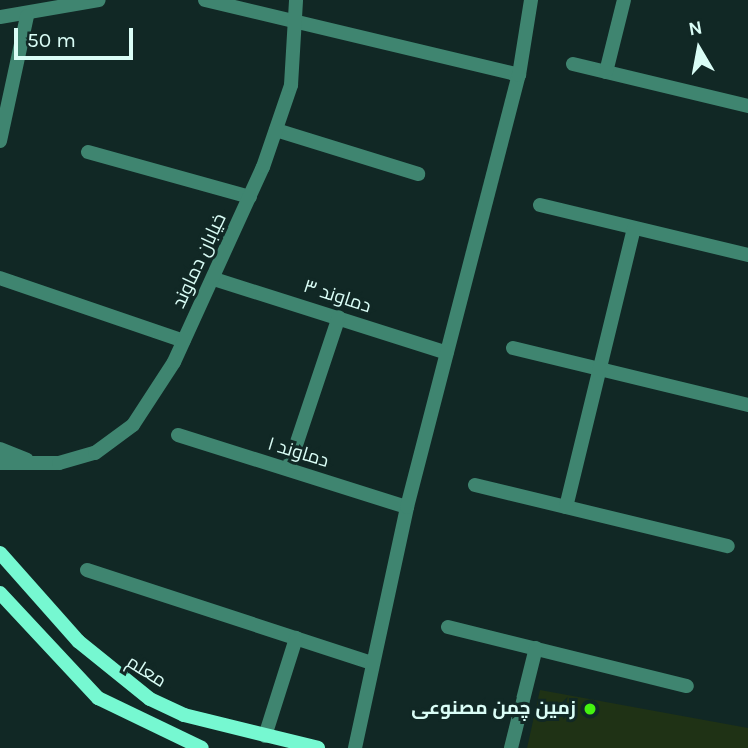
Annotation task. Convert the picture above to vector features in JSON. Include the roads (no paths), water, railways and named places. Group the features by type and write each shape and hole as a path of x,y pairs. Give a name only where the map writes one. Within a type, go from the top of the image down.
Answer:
{"street":[{"path":"0,17 26,16 99,0"},
{"path":"205,0 519,75"},
{"name":"خیابان دماوند","path":"0,463 38,464 95,453 133,425 184,341 250,197 276,130 291,85 296,0"},
{"path":"355,748 407,507 519,75 531,0"},
{"path":"606,72 624,0"},
{"path":"0,141 26,16"},
{"path":"573,64 748,106"},
{"path":"276,130 418,174"},
{"path":"88,152 250,197"},
{"path":"540,205 748,255"},
{"path":"566,507 634,228"},
{"path":"0,278 184,341"},
{"name":"دماوند ۳","path":"214,279 447,353"},
{"path":"288,469 339,317"},
{"path":"513,348 748,405"},
{"name":"دماوند ۱","path":"178,435 407,507"},
{"path":"0,449 38,464"},
{"path":"475,485 728,546"},
{"name":"معلم","path":"0,553 117,679 184,715 318,748"},
{"path":"87,570 372,663"},
{"path":"0,593 98,698 201,748"},
{"path":"448,627 687,686"},
{"path":"265,736 296,638"},
{"path":"511,748 536,648"}],"place":[{"name":"زمین چمن مصنوعی","path":"590,709"}]}
